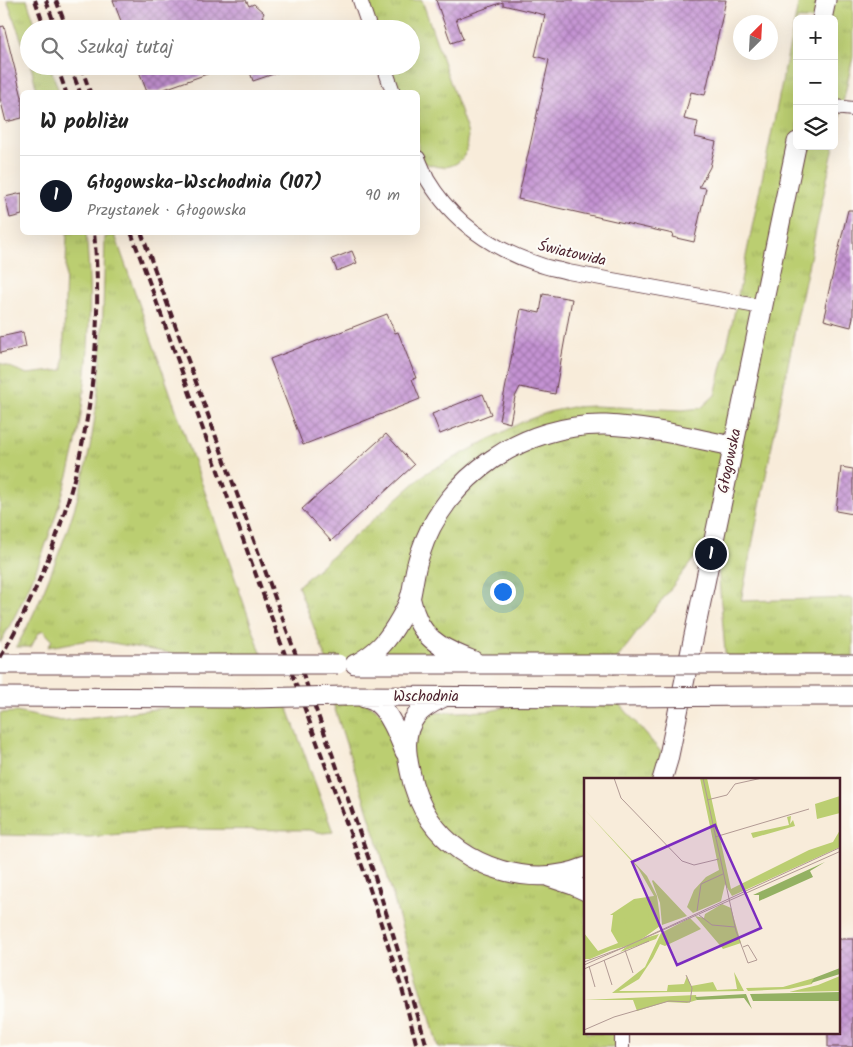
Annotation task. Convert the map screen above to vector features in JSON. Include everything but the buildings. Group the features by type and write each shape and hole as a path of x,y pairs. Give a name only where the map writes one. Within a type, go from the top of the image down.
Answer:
{"street":[{"path":"360,0 367,20"},
{"path":"823,15 826,0"},
{"path":"387,75 392,90"},
{"path":"838,107 853,109"},
{"name":"Głogowska","path":"664,778 795,150"},
{"name":"Światowida","path":"420,162 428,179 449,209 494,246 516,257 568,272 762,307"},
{"path":"347,664 376,652 389,638 410,597 420,553 441,511 468,478 486,462 505,450 529,439 546,434 577,427 604,425 658,431 733,446"},
{"path":"410,597 416,617 429,638 454,653 482,664"},
{"path":"6,664 853,664"},
{"name":"Wschodnia","path":"0,697 853,696"},
{"path":"352,697 372,700 380,706 407,754"},
{"path":"444,697 416,716 411,724 406,742 411,777 418,800 431,822 448,841 471,858 518,874 544,876 584,890"},
{"path":"544,876 584,868"},
{"path":"622,1034 622,1047"}],"green space":[{"path":"7,0 27,0 34,20 20,20 20,36"},
{"path":"360,0 422,0 467,131 468,144 464,156 455,164 439,167 420,161 420,90 392,90 387,75 420,75 420,20 367,20"},
{"path":"799,0 853,0 853,57 838,126 838,15 796,15"},
{"path":"793,29 793,150 833,150 798,314 741,601 853,598 853,664 726,664 715,531 613,664 328,664 298,586 426,473 522,422 549,412 572,407 594,406 682,410 701,408 715,395 731,329"},
{"path":"33,75 53,75 58,90 37,90"},
{"path":"67,235 86,235 89,287 88,341 84,395 75,448 50,534 38,566 24,598 0,643 0,363 27,374 63,370"},
{"path":"115,235 265,664 230,664 96,640 48,647 52,640 43,630 38,634 31,647 16,647 46,586 74,509 86,467 94,426 100,372 105,237"},
{"path":"331,697 359,697 410,734 429,713 489,711 520,700 614,697 668,760 665,778 584,778 584,1034 622,1034 622,1047 438,1047 378,843"},
{"path":"242,698 284,698 333,832 323,833 309,830 174,829 89,837 0,835 0,713 16,712 61,721"}],"railway":[{"path":"35,0 42,20"},
{"path":"46,0 53,20"},
{"path":"56,0 64,20"},
{"path":"60,75 65,90"},
{"path":"73,75 79,90"},
{"path":"84,75 89,90"},
{"path":"0,658 26,609 48,558 66,506 80,452 90,398 96,343 97,288 94,235"},
{"path":"132,235 365,874 403,992 417,1047"},
{"path":"142,235 334,759 373,871 427,1047"}],"place":[{"name":"Głogowska-Wschodnia (107)","path":"711,554"}]}
